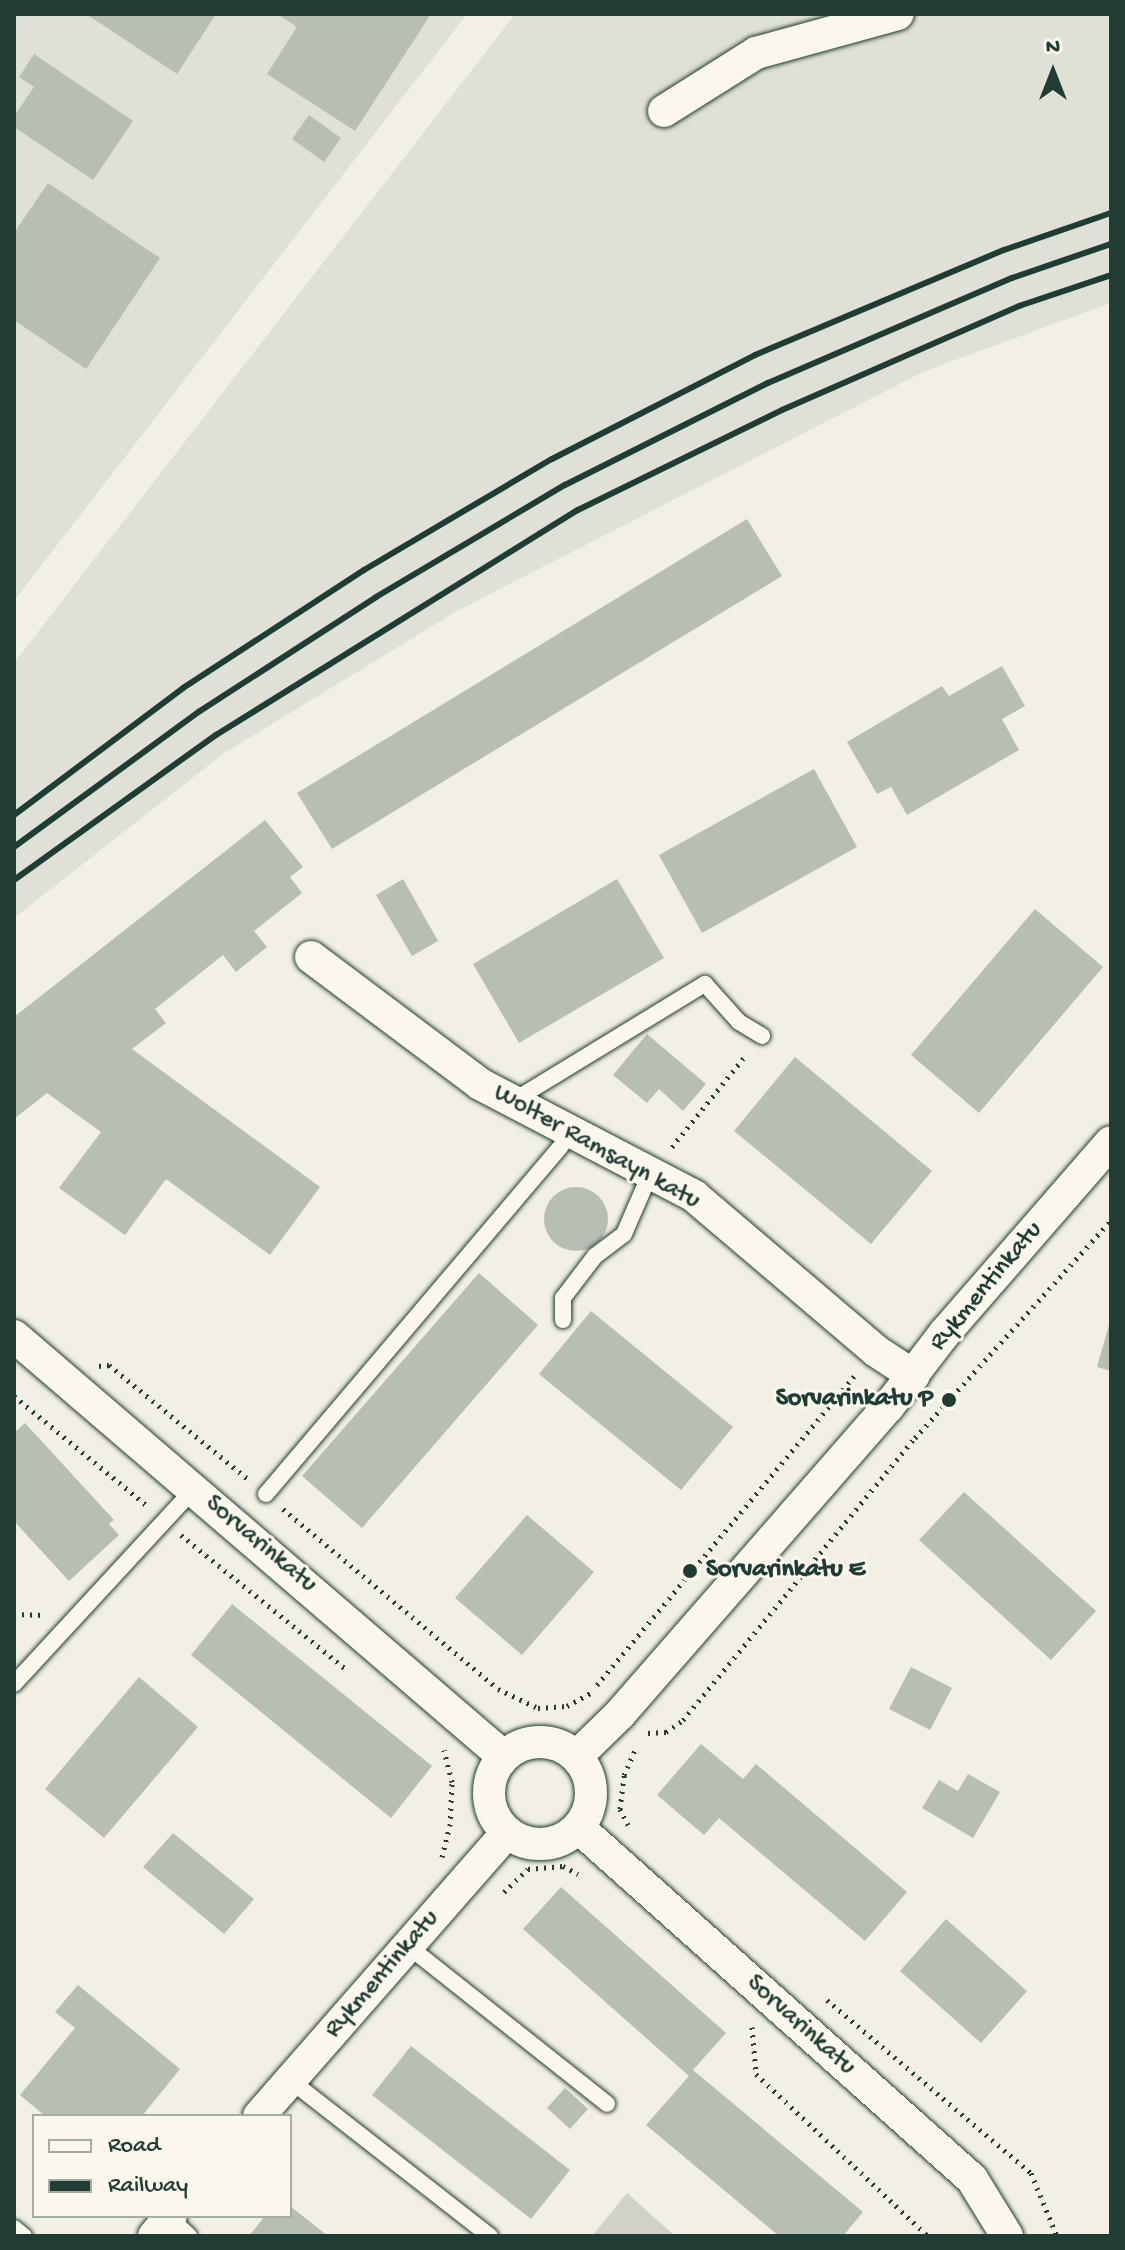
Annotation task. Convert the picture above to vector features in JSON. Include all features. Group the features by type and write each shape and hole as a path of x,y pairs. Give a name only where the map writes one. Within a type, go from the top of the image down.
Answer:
{"street":[{"path":"664,111 756,53 898,14"},
{"name":"Wolter Ramsayn katu","path":"311,957 432,1050 513,1101 659,1163 876,1351 914,1376"},
{"name":"Rykmentinkatu","path":"577,1756 620,1714 914,1376 944,1334 1111,1142"},
{"name":"Sorvarinkatu","path":"14,1336 503,1756"},
{"path":"527,1742 558,1743 577,1756 591,1780 591,1805 579,1828 560,1841 531,1844 507,1833 491,1810 489,1781 503,1756 527,1742"},
{"name":"Sorvarinkatu","path":"579,1828 972,2179 1007,2236"},
{"name":"Rykmentinkatu","path":"261,2114 507,1833"}],"lane":[{"path":"513,1101 705,984 739,1022 762,1036"},
{"path":"266,1494 561,1146"},
{"path":"563,1320 563,1298 595,1256 624,1234 659,1163"},
{"path":"14,1684 194,1489"},
{"path":"408,1946 607,2104"},
{"path":"290,2080 490,2236"},
{"path":"14,2228 24,2236"}],"path":[{"path":"659,1163 762,1036"},
{"path":"643,1733 666,1732 683,1720 915,1438 1111,1220"},
{"path":"592,1692 876,1351"}],"shaded area":[{"path":"14,14 467,14 14,601"},
{"path":"515,14 1111,14 1111,303 925,371 457,611 223,754 14,918 14,663"},
{"path":"627,2193 675,2236 592,2236"}],"building":[{"path":"86,14 216,14 177,74"},
{"path":"277,14 431,14 355,131 267,74 297,27"},
{"path":"34,54 133,121 93,180 14,127 14,116 34,87 19,77"},
{"path":"309,115 341,138 324,162 292,139"},
{"path":"48,183 160,258 86,369 14,320 14,233"},
{"path":"747,519 782,576 332,849 297,793"},
{"path":"1002,666 1025,706 1002,719 1019,750 907,815 891,787 877,794 847,742 942,686 949,696"},
{"path":"814,769 857,847 702,933 659,855"},
{"path":"265,820 303,867 290,877 302,893 254,931 267,947 236,972 223,955 155,1009 166,1023 132,1049 320,1187 270,1255 166,1179 125,1235 59,1188 101,1132 47,1093 14,1119 14,1017"},
{"path":"403,879 438,941 412,956 376,895"},
{"path":"617,879 664,958 519,1043 473,964"},
{"path":"1035,909 1103,967 979,1113 911,1055"},
{"path":"647,1034 706,1084 683,1111 659,1089 647,1103 613,1075"},
{"path":"795,1057 932,1171 871,1244 734,1131"},
{"path":"576,1187 594,1193 602,1201 608,1219 602,1237 594,1245 576,1251 558,1245 550,1237 544,1219 550,1201 558,1193"},
{"path":"479,1273 538,1325 362,1528 302,1476"},
{"path":"591,1311 733,1427 681,1490 539,1374"},
{"path":"1111,1321 1111,1371 1097,1367"},
{"path":"25,1423 114,1520 109,1524 119,1535 69,1581 14,1521 14,1433"},
{"path":"964,1492 1096,1611 1051,1660 919,1540"},
{"path":"527,1515 594,1572 522,1655 455,1598"},
{"path":"232,1604 432,1766 391,1818 191,1655"},
{"path":"911,1667 952,1688 930,1730 889,1709"},
{"path":"139,1677 198,1727 104,1838 45,1789"},
{"path":"701,1744 743,1779 756,1764 907,1892 865,1941 719,1818 704,1835 657,1795"},
{"path":"968,1774 1000,1792 973,1838 922,1808 939,1780 958,1791"},
{"path":"173,1833 254,1899 224,1934 143,1867"},
{"path":"561,1887 726,2033 693,2070 863,2212 843,2236 779,2236 646,2125 689,2076 523,1929"},
{"path":"946,1919 1027,1991 981,2043 900,1971"},
{"path":"78,1985 180,2069 144,2114 43,2114 20,2095 75,2028 55,2012"},
{"path":"411,2046 570,2170 531,2219 372,2095"},
{"path":"565,2088 588,2109 570,2129 547,2108"},
{"path":"292,2208 328,2236 249,2236 263,2218 292,2218"}],"railway":[{"path":"14,815 183,688 364,570 552,459 755,355 1004,250 1111,213"},
{"path":"14,847 200,711 376,597 565,485 768,383 1012,278 1111,244"},
{"path":"14,880 216,735 578,510 782,410 1019,306 1111,275"}],"place":[{"name":"Sorvarinkatu P","path":"949,1400"},
{"name":"Sorvarinkatu E","path":"690,1571"}]}
